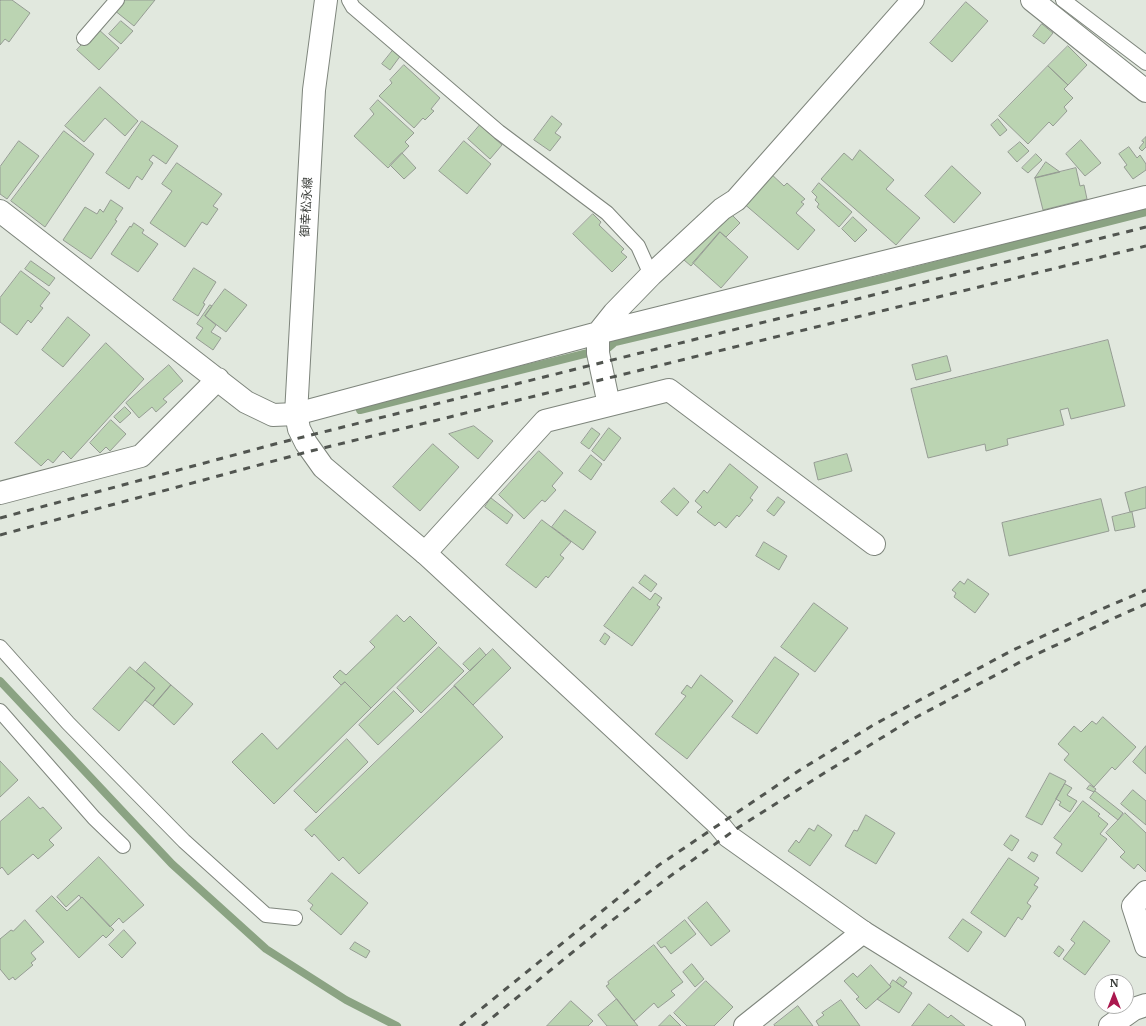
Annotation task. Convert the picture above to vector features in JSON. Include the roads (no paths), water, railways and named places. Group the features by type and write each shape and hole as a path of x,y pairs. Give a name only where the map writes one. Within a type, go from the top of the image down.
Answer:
{"street":[{"name":"御幸松永線","path":"326,0 314,90 296,414 299,429 306,443 323,467 425,553 708,814 728,836 863,932 1014,1026"},
{"path":"609,405 598,345 614,313 651,275 722,210 736,200 913,0"},
{"path":"1032,0 1146,91"},
{"path":"0,211 246,402 273,415 296,414 598,345 1146,197"},
{"path":"0,493 141,456 218,380"},
{"path":"425,553 545,421 669,390 874,544"},
{"path":"1146,892 1133,906 1146,946"},
{"path":"745,1026 863,932"},
{"path":"1110,1026 1134,1009 1146,1005"}],"lane":[{"path":"84,38 117,0"},
{"path":"349,0 354,7 499,132 607,213 638,246 651,275"},
{"path":"1063,0 1146,63"},
{"path":"0,647 68,723 184,841 266,915 295,918"},
{"path":"0,711 94,818 123,846"}],"waterway":[{"path":"360,410 608,348 615,342 886,278 1146,212"},
{"path":"0,681 172,864 266,949 346,1000 397,1026"}],"railway":[{"path":"0,518 275,444 1146,227"},
{"path":"0,535 307,452 1146,246"},
{"path":"460,1026 659,865 800,770 875,724 1011,651 1146,590"},
{"path":"482,1026 606,925 669,877 739,827 909,721 1024,660 1146,604"}]}
